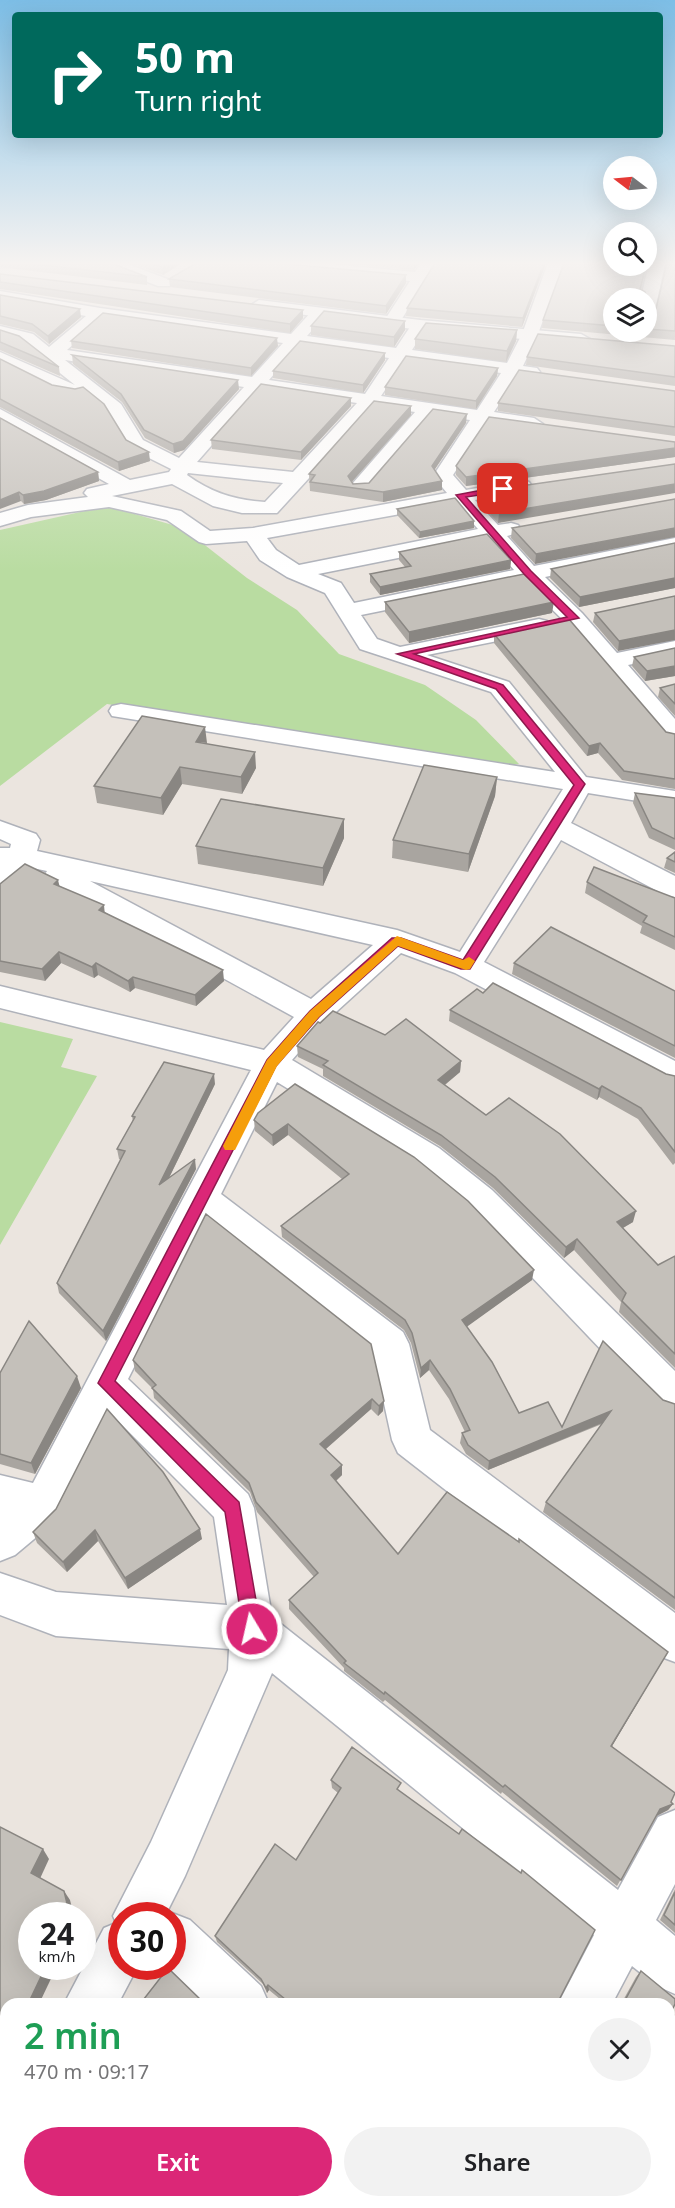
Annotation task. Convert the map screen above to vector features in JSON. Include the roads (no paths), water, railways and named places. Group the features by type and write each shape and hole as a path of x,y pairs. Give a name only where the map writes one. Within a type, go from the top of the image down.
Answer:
{"street":[{"path":"18,366 66,390 97,394"},
{"path":"62,366 114,408 136,444 179,472 201,495 231,506 270,509 369,401 391,366"},
{"path":"141,366 551,426"},
{"path":"179,472 270,366"},
{"path":"492,366 548,374"},
{"path":"514,366 443,476 528,573 585,616 610,662 675,735"},
{"path":"360,488 428,409"},
{"path":"0,415 125,485"},
{"path":"0,520 179,472 296,478"},
{"path":"9,500 28,511 109,501 174,515 206,538 253,534 460,495 539,484"},
{"path":"295,572 528,526"},
{"path":"253,534 268,555 295,572 333,588 349,610 368,644 500,687 579,784"},
{"path":"349,610 675,544"},
{"path":"402,654 585,616"},
{"path":"610,662 675,648"},
{"path":"638,692 666,686"},
{"path":"121,711 675,799"},
{"path":"466,966 556,826 579,784"},
{"path":"556,826 675,888"},
{"path":"0,829 26,840 11,857 0,877"},
{"path":"11,857 397,940 466,966 675,1075"},
{"path":"11,857 314,1014"},
{"path":"0,1541 43,1505 203,1199 271,1063 314,1014 397,940"},
{"path":"0,997 271,1063 427,1157 480,1200 622,1346 675,1396"},
{"path":"203,1199 390,1344 412,1440 675,1640"},
{"path":"106,1383 233,1508 252,1629 250,1671 168,1858 153,1902"},
{"path":"0,1494 43,1505"},
{"path":"0,1594 56,1614 252,1629 675,1968"},
{"path":"587,1998 675,1834"},
{"path":"186,1958 236,1998"},
{"path":"94,1998 108,1978"}]}
